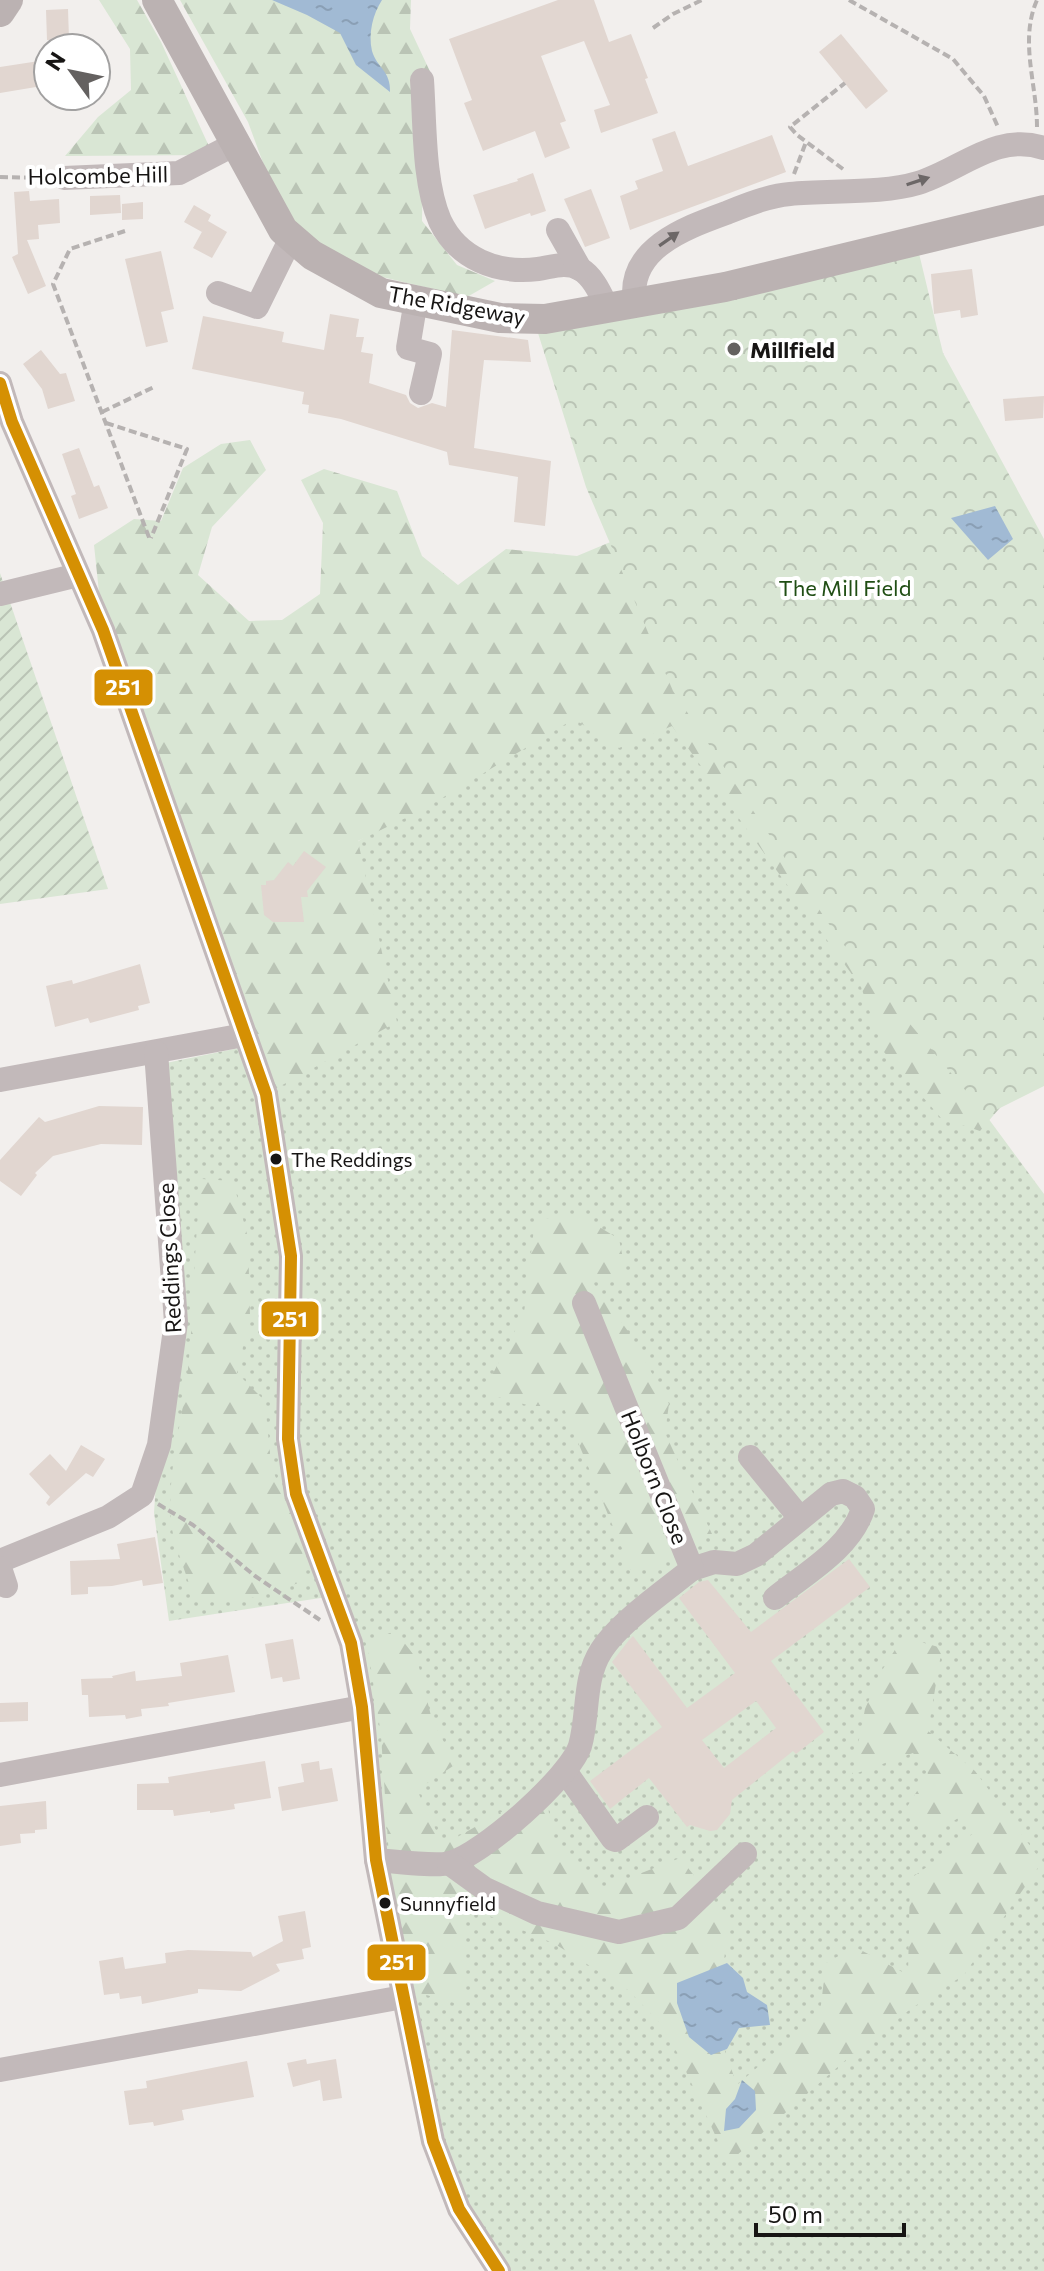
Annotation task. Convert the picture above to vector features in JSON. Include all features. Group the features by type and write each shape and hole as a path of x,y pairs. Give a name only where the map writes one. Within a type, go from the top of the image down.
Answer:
{"main road":[{"path":"0,12 8,0"},
{"name":"The Ridgeway","path":"157,0 283,230 312,255 381,293 500,318 545,319 725,287 1044,210"}],"street":[{"path":"422,80 432,189 439,217 455,243 477,261 494,266 519,270 564,265 580,269"},
{"name":"Holcombe Hill","path":"64,178 179,173 237,143"},
{"path":"558,230 580,269 621,306 633,290 644,262 665,240 684,229 756,201 787,194 919,183 981,152 1006,144 1040,146"},
{"path":"218,293 257,307 291,238"},
{"path":"416,300 408,348 430,354 421,393"},
{"path":"0,383 6,423 103,630 266,1094 291,1256 288,1439 296,1494 351,1643 362,1707 376,1860 433,2141 459,2209 499,2271"},
{"path":"0,594 78,575"},
{"path":"0,1080 244,1035"},
{"name":"Reddings Close","path":"142,1495 159,1445 176,1322 156,1052"},
{"name":"Holborn Close","path":"449,1863 499,1836 565,1771 578,1750 585,1723 589,1684 600,1651 692,1569 584,1303"},
{"path":"750,1457 800,1518"},
{"path":"692,1569 714,1562 737,1564 756,1555 831,1494 843,1491 855,1497 863,1509 858,1524 847,1540 775,1598"},
{"path":"0,1561 108,1517 142,1495"},
{"path":"0,1775 362,1707"},
{"path":"565,1771 613,1839 616,1840 647,1817"},
{"path":"376,1860 449,1863 485,1889 537,1913 619,1932 678,1918 745,1854"},
{"path":"0,2070 403,1997"}],"path":[{"path":"653,28 702,0"},
{"path":"849,0 953,59 984,96 1006,144"},
{"path":"1036,0 1027,38 1037,100 1040,146"},
{"path":"845,83 790,127 806,142 875,189"},
{"path":"787,194 806,142"},
{"name":"Holcombe Hill","path":"0,177 64,178"},
{"path":"106,423 187,449 150,540 53,284 70,249 125,231"},
{"path":"102,412 156,386"},
{"path":"142,1495 193,1525 255,1576 351,1643"}],"green space":[{"path":"99,0 137,0 161,42 213,155 65,156 98,117 104,112 112,112 112,106 131,90 130,49"},
{"path":"180,0 411,0 410,29 434,80 423,158 422,221 457,265 495,281 467,297 382,277 313,243 284,220 248,122"},
{"name":"The Mill Field","path":"916,241 943,353 1044,539 1044,1086 986,1115 839,939 673,691 586,487 533,317"},
{"path":"250,440 266,470 212,527 198,575 249,621 282,620 320,594 323,523 301,480 324,469 397,491 422,556 458,585 506,549 577,556 620,538 1023,1081 980,1131 941,1118 884,1052 861,987 672,726 619,748 574,719 422,810 358,841 397,1022 266,1094 103,630 94,545 134,519 161,521 183,468 221,444"},
{"path":"0,573 108,889 0,904"},
{"path":"673,691 1044,1194 1044,2271 499,2271 459,2209 334,1596 169,1621 154,1513 158,1451 176,1318 166,1063 258,1044 357,842 577,697"},
{"path":"202,1179 233,1181 248,1238 250,1316 237,1373 265,1401 271,1466 301,1538 305,1581 245,1600 194,1599 171,1522 173,1464 186,1388"},
{"path":"578,1214 619,1239 627,1278 591,1280 630,1334 669,1404 665,1433 712,1534 650,1569 631,1570 563,1406 531,1406 483,1393 524,1313 535,1220"},
{"path":"395,1631 417,1659 432,1720 456,1764 417,1790 443,1845 528,1797 548,1805 552,1838 603,1888 680,1858 729,1919 716,2026 737,2085 820,2013 826,1963 855,1947 908,1975 910,1879 978,1830 963,1815 933,1834 903,1813 928,1774 913,1753 852,1775 865,1709 881,1672 903,1637 942,1648 928,1731 975,1771 1042,1862 964,1975 912,2008 856,2051 728,2163 678,2054 659,2022 628,1990 555,1944 466,1906 462,2005 412,1991 390,1872 381,1735 367,1642"}],"water":[{"path":"272,0 382,0 372,24 371,44 374,57 388,79 390,92 356,65 340,33"},
{"path":"995,506 1013,539 988,560 951,518"},
{"path":"727,1963 743,1978 747,1992 767,2005 770,2025 739,2028 727,2049 711,2055 689,2037 677,2003 677,1983"},
{"path":"742,2080 755,2091 756,2110 739,2128 724,2131 726,2109 735,2099"}],"building":[{"path":"558,0 594,0 609,42 631,34 658,113 601,133 594,110 610,105 584,41 541,56 566,121 560,123 570,148 545,158 535,131 483,151 464,103 472,100 449,39"},
{"path":"68,9 69,32 47,32 46,10"},
{"path":"841,34 888,91 866,109 819,52"},
{"path":"32,62 32,88 0,93 0,67"},
{"path":"675,131 688,166 772,135 786,172 630,230 620,196 638,189 635,181 663,171 652,139"},
{"path":"533,173 546,211 531,216 530,213 485,229 473,195"},
{"path":"591,189 610,238 585,247 564,199"},
{"path":"29,191 30,201 59,199 60,223 38,225 39,239 27,240 46,286 28,294 12,257 18,254 14,192"},
{"path":"120,195 121,213 90,215 90,196"},
{"path":"143,202 143,219 122,220 122,204"},
{"path":"194,205 211,215 208,221 227,232 212,258 193,248 202,232 184,222"},
{"path":"161,251 174,309 161,312 168,342 146,347 125,259"},
{"path":"972,269 978,315 961,318 960,310 934,314 931,274"},
{"path":"330,314 359,319 356,337 364,337 361,352 373,354 369,383 406,395 410,403 418,408 432,403 446,407 452,330 528,340 531,362 484,360 474,448 551,461 545,526 514,522 518,477 449,465 447,452 341,419 308,413 309,405 302,404 304,392 192,369 203,316 284,332 282,342 324,350"},
{"path":"41,350 60,374 66,373 75,401 48,409 42,389 23,364"},
{"path":"1044,396 1043,418 1005,421 1003,399"},
{"path":"79,448 94,487 99,485 108,508 79,519 71,496 76,494 62,454"},
{"path":"304,851 326,867 307,891 308,897 301,897 304,922 273,922 264,915 261,885 274,880 288,862 293,866"},
{"path":"140,964 150,1003 138,1006 139,1010 90,1023 88,1018 55,1027 46,986 72,980 73,984"},
{"path":"99,1106 143,1107 142,1145 101,1144 53,1156 35,1173 37,1175 21,1196 0,1181 0,1160 39,1117 45,1122"},
{"path":"81,1445 105,1459 93,1477 86,1473 49,1506 46,1503 50,1497 29,1474 50,1454 66,1471"},
{"path":"155,1537 163,1583 143,1586 142,1580 88,1587 88,1594 71,1595 70,1561 120,1559 117,1544"},
{"path":"849,1559 870,1587 771,1661 824,1732 796,1754 793,1751 732,1800 730,1814 717,1830 687,1827 649,1778 610,1809 590,1781 662,1727 612,1662 629,1640 633,1636 687,1708 735,1673 679,1598 699,1582 708,1580 751,1632","holes":["756,1701 776,1728 724,1768 702,1740"]},
{"path":"293,1639 300,1679 283,1682 282,1677 271,1679 265,1644"},
{"path":"228,1655 235,1692 141,1709 142,1716 126,1719 125,1715 89,1717 88,1695 82,1695 81,1679 113,1678 135,1671 136,1681 182,1676 180,1663"},
{"path":"28,1702 28,1721 0,1722 0,1703"},
{"path":"265,1761 271,1798 234,1804 235,1809 210,1813 174,1816 173,1810 137,1810 137,1784 169,1783 168,1777"},
{"path":"319,1761 320,1770 332,1768 338,1801 282,1811 278,1787 304,1782 301,1764"},
{"path":"46,1801 47,1829 20,1834 21,1843 0,1846 0,1806"},
{"path":"305,1911 311,1947 302,1949 304,1959 276,1964 280,1971 241,1991 198,1989 198,1993 142,2004 141,1996 120,1999 119,1993 104,1995 99,1961 123,1957 125,1969 166,1963 165,1953 188,1950 251,1952 253,1957 283,1941 278,1916"},
{"path":"306,2059 307,2064 336,2059 342,2098 323,2101 320,2080 293,2087 287,2063"},
{"path":"247,2061 254,2097 182,2110 184,2120 154,2126 153,2122 129,2125 124,2091 147,2088 146,2081"}],"transit line":[{"name":"251","path":"0,383 12,422 103,630 266,1094 291,1256 288,1439 296,1494 351,1643 362,1707 376,1860 433,2141 459,2209 499,2271"}],"place":[{"name":"Millfield","path":"734,349"},
{"name":"The Reddings","path":"276,1159"},
{"name":"Sunnyfield","path":"385,1903"}]}
